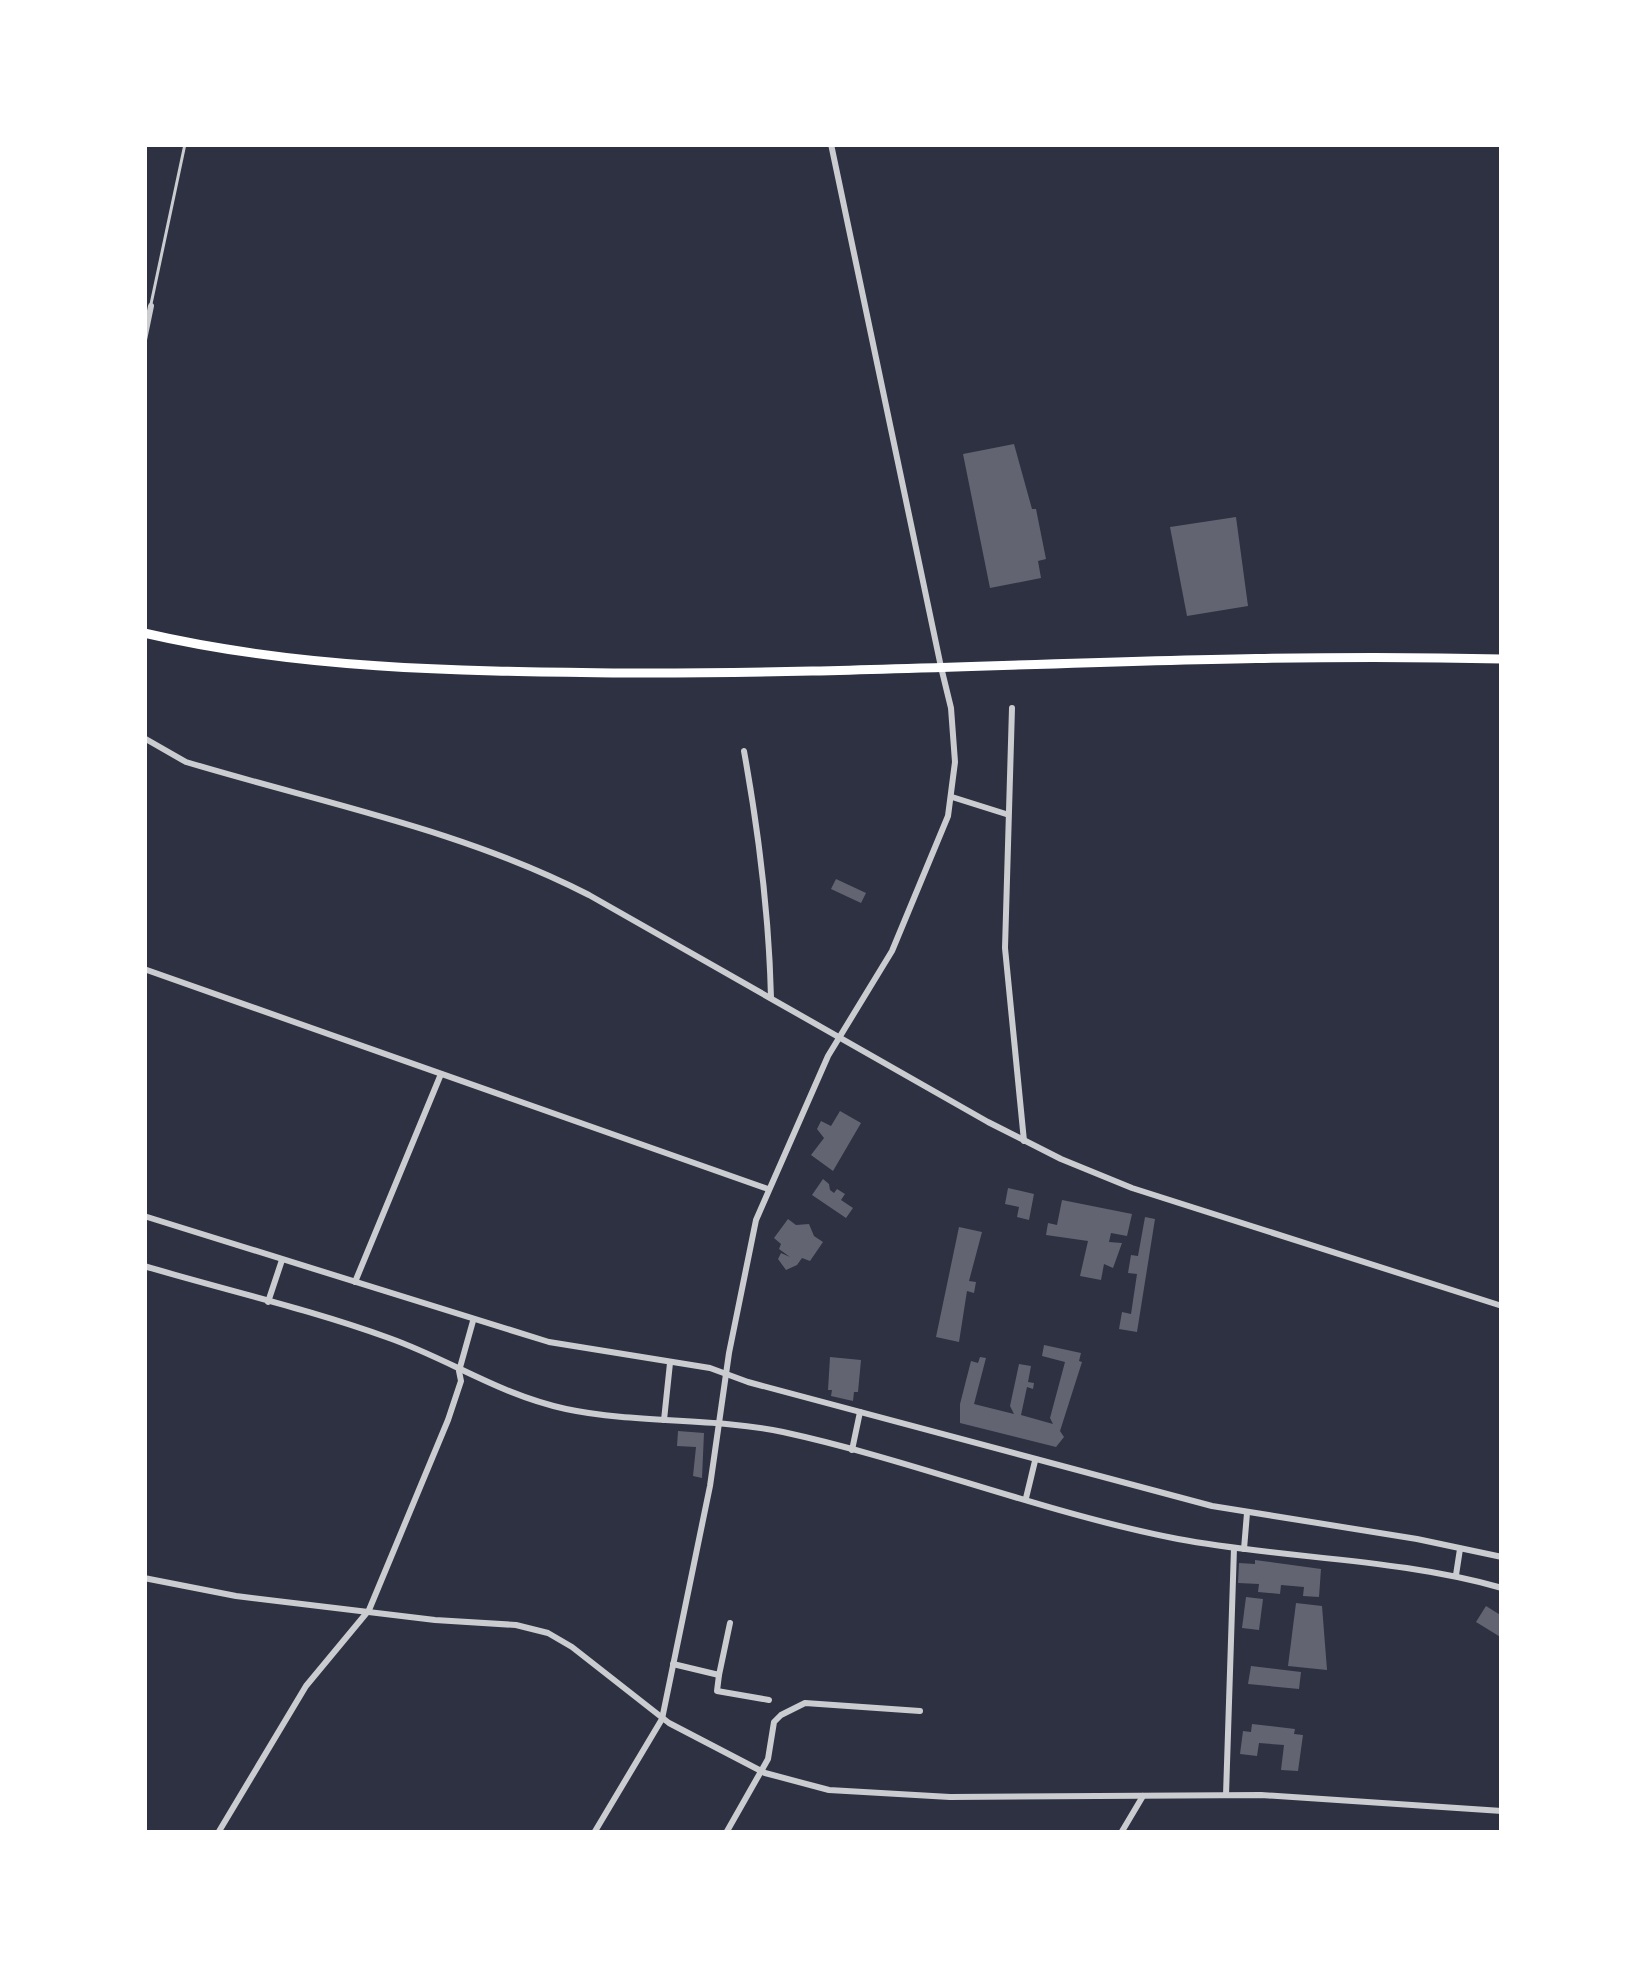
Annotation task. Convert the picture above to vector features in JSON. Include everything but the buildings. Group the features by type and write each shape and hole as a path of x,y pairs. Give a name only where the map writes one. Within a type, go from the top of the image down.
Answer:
{"main road":[{"path":"144,633 246,653 370,668 788,673 1313,657 1502,659"}],"street":[{"path":"594,1833 662,1719 752,1233 813,1085 892,951 936,851 952,797 952,715 831,144"},
{"path":"144,340 151,306"},
{"path":"1012,708 1005,948 1024,1141"},
{"path":"144,738 186,762 508,857 589,896 1024,1141 1132,1188 1502,1306"},
{"path":"744,751 761,842 770,926 771,998"},
{"path":"952,797 1007,814"},
{"path":"144,969 768,1189"},
{"path":"356,1282 442,1073"},
{"path":"144,1216 549,1342 727,1373 1035,1460 1247,1513 1502,1557"},
{"path":"267,1303 282,1260"},
{"path":"144,1266 386,1336 487,1385 549,1405 777,1431 1134,1529 1234,1549 1456,1575 1502,1588"},
{"path":"218,1833 306,1686 369,1610 448,1420 473,1321"},
{"path":"664,1420 670,1364"},
{"path":"852,1450 860,1412"},
{"path":"1026,1498 1035,1460"},
{"path":"1244,1549 1247,1513"},
{"path":"1456,1575 1460,1547"},
{"path":"1226,1795 1234,1549"},
{"path":"144,1578 221,1594 435,1621 516,1625 548,1633 662,1719 761,1771 797,1784 859,1794 1226,1795 1502,1811"},
{"path":"730,1623 717,1691 769,1700"},
{"path":"674,1664 719,1675"},
{"path":"726,1833 768,1759 776,1719 802,1703 920,1711"},
{"path":"1121,1833 1143,1796"}],"lane":[{"path":"151,306 185,144"}]}
